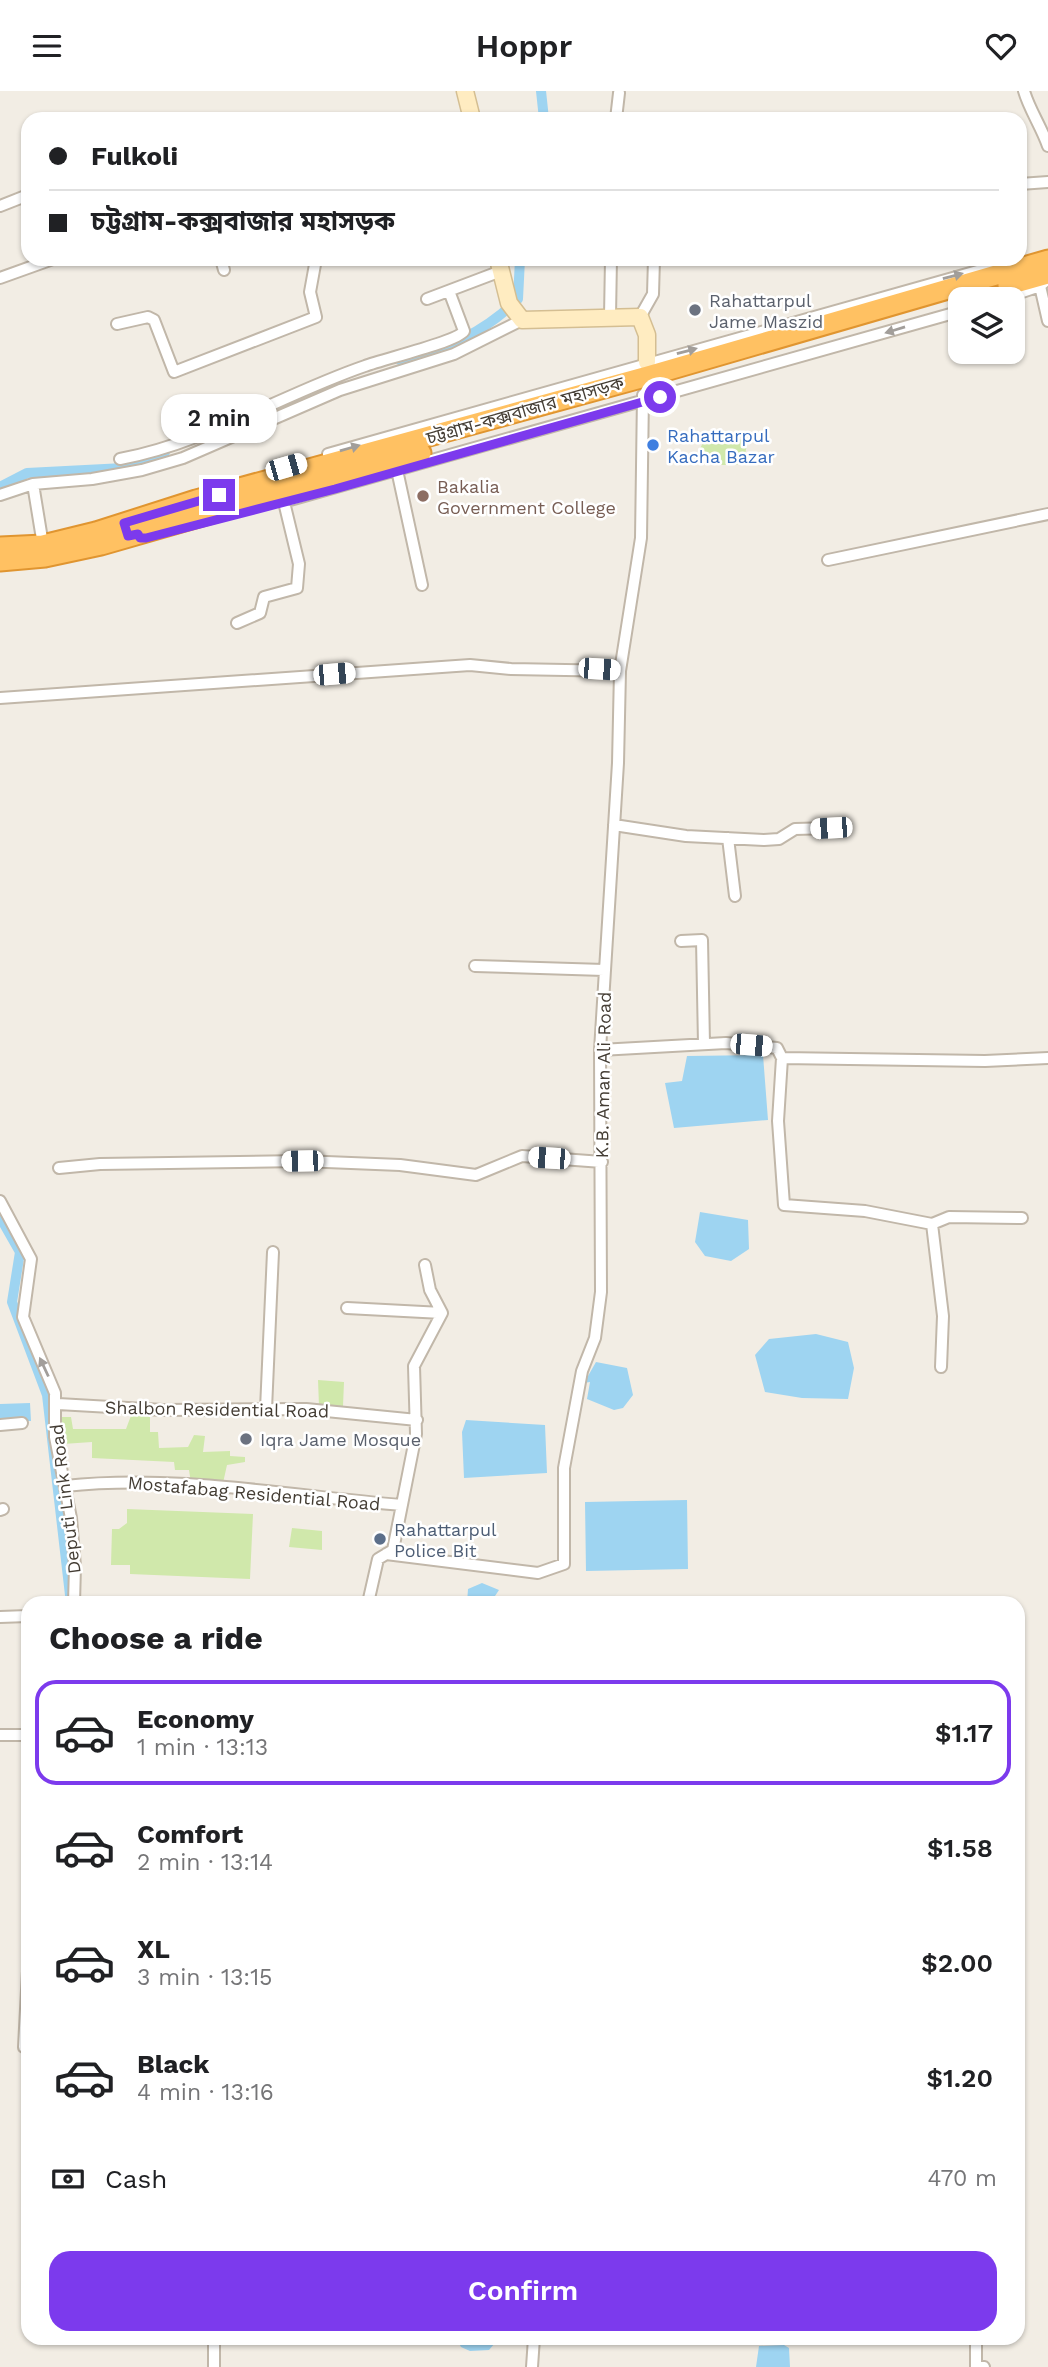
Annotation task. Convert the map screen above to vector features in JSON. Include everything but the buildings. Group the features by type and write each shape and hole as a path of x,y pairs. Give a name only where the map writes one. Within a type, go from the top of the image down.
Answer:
{"highway":[{"name":"চট্টগ্রাম-কক্সবাজার মহাসড়ক","path":"1027,266 1048,260"},
{"name":"চট্টগ্রাম-কক্সবাজার মহাসড়ক","path":"0,561 45,557 101,545 219,495 1027,266"},
{"name":"চট্টগ্রাম-কক্সবাজার মহাসড়ক","path":"0,547 43,545 130,531 1045,280"}],"street":[{"path":"465,91 470,112"},
{"path":"1024,91 1027,104 1041,123 1048,146"},
{"path":"617,112 619,93"},
{"path":"1027,184 1048,182"},
{"path":"0,206 21,198"},
{"path":"1027,257 1048,251"},
{"path":"0,278 33,266"},
{"path":"117,324 148,317 154,320 174,372 316,317 310,292 315,266"},
{"path":"427,299 498,266"},
{"path":"500,266 516,312"},
{"path":"610,316 611,266"},
{"path":"647,366 646,335 640,317 653,294 654,266"},
{"path":"219,495 230,484 996,266"},
{"path":"1025,289 1045,280 1048,321"},
{"path":"120,459 145,454 251,414 360,367 448,342 464,331 449,291"},
{"path":"0,495 33,484 92,479 142,470 183,458 215,441 261,426 340,390 454,354 516,312 640,317"},
{"path":"130,531 140,538 146,538 284,502 642,398 948,315"},
{"name":"K.B. Aman Ali Road","path":"386,1554 538,1573 564,1564 564,1468 582,1371 595,1338 601,1292 600,1050 614,825 620,671 641,538 644,421 642,398"},
{"path":"397,470 422,585"},
{"path":"33,484 43,545"},
{"path":"237,622 260,613 264,597 293,591 299,583 299,564 284,502"},
{"path":"828,560 1048,514"},
{"path":"0,698 470,665 511,669 620,671"},
{"path":"614,825 686,836 779,839 795,829 831,828"},
{"path":"728,838 735,896"},
{"path":"681,941 702,940 704,1044"},
{"path":"475,966 604,970"},
{"path":"600,1050 704,1044 777,1048 782,1058 778,1121 784,1205 865,1211 932,1224 949,1217 1022,1218"},
{"path":"782,1058 985,1061 1048,1059"},
{"path":"59,1168 100,1164 302,1161 400,1165 476,1175 522,1156 602,1162"},
{"name":"Deputi Link Road","path":"0,1201 32,1259 23,1317 55,1393 55,1437 65,1486 75,1566 74,1596"},
{"path":"932,1224 943,1315 941,1367"},
{"path":"266,1409 273,1252"},
{"path":"425,1265 430,1290 442,1313"},
{"path":"347,1308 442,1313"},
{"path":"370,1596 378,1559 393,1550 402,1504 417,1420 414,1366 442,1313"},
{"name":"Shalbon Residential Road","path":"58,1404 163,1410 306,1409 417,1420"},
{"path":"0,1425 22,1423"},
{"name":"Mostafabag Residential Road","path":"65,1486 119,1482 251,1489 402,1504"},
{"path":"0,1618 21,1616"},
{"path":"0,1735 21,1735"},
{"path":"214,2345 214,2367"},
{"path":"532,2367 534,2345"},
{"path":"976,2345 976,2366 984,2367"}],"green space":[{"path":"707,436 737,437 747,444 745,455 737,465 714,465 699,450"},
{"path":"318,1380 344,1382 343,1406 319,1406"},
{"path":"132,1413 150,1414 150,1432 158,1432 159,1448 188,1447 194,1435 205,1436 203,1452 230,1451 230,1456 245,1457 245,1462 227,1465 223,1483 191,1483 189,1470 175,1470 174,1462 92,1458 92,1442 63,1444 61,1417 71,1417 73,1429 126,1429"},
{"path":"127,1509 253,1514 250,1579 130,1574 130,1565 111,1565 112,1529 119,1529 127,1523"},
{"path":"292,1528 322,1531 322,1550 289,1547"}],"water":[{"path":"763,1055 768,1120 674,1128 665,1083 682,1081 687,1056"},
{"path":"700,1212 748,1220 749,1249 731,1261 705,1256 695,1242"},
{"path":"816,1334 848,1342 854,1368 848,1399 802,1398 765,1392 755,1355 769,1339"},
{"path":"596,1362 627,1368 633,1395 623,1408 614,1410 587,1399 590,1382 584,1383"},
{"path":"30,1403 31,1421 0,1422 0,1404"},
{"path":"466,1420 545,1425 547,1473 464,1478 462,1432"},
{"path":"687,1500 688,1569 586,1571 585,1502"},
{"path":"482,1583 499,1590 495,1596 468,1596 468,1589"},
{"path":"460,2345 493,2345 489,2350 470,2351"},
{"path":"784,2345 789,2348 790,2367 756,2367 759,2346"}],"waterway":[{"path":"541,91 543,112"},
{"path":"400,360 463,339 505,311 518,299 520,266"},
{"path":"0,487 27,473 124,468 165,452"},
{"path":"0,1217 20,1252 12,1302 47,1395 70,1595"}],"place":[{"name":"Rahattarpul Jame Maszid","path":"695,310"},
{"name":"Rahattarpul Kacha Bazar","path":"653,445"},
{"name":"Bakalia Government College","path":"423,496"},
{"name":"Iqra Jame Mosque","path":"246,1439"},
{"name":"Rahattarpul Police Bit","path":"380,1539"}],"route":[{"path":"219,495 124,523 128,536 138,534 140,538 146,538 335,489 660,397"}]}
